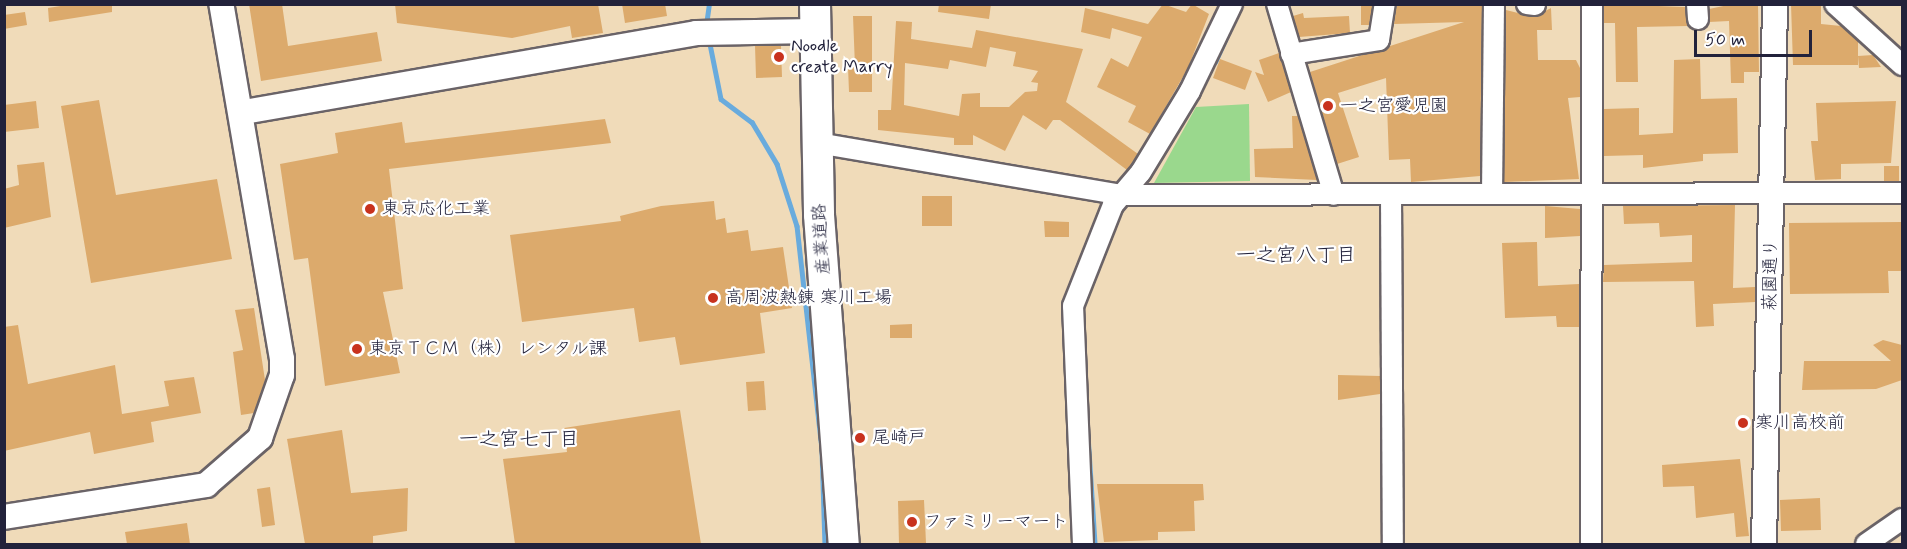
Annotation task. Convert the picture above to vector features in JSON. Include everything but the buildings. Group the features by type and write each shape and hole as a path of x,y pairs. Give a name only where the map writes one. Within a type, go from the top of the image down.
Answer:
{"main road":[{"name":"産業道路","path":"815,18 818,143 844,544"}],"street":[{"path":"4,517 206,485 260,438 282,375 282,359 244,112 221,4"},
{"path":"1083,544 1073,306 1107,219 1190,91 1232,4"},
{"path":"1277,4 1334,195"},
{"path":"1291,54 1379,40 1385,4"},
{"path":"1492,194 1494,4"},
{"path":"1527,4 1534,5"},
{"path":"1591,544 1592,4"},
{"name":"萩園通り","path":"1764,544 1773,194 1775,4"},
{"path":"1835,4 1902,64"},
{"path":"244,112 706,32 815,18"},
{"path":"818,143 1123,195 1902,193"},
{"path":"1391,194 1393,544"},
{"path":"1866,544 1902,519"}],"green space":[{"path":"1249,104 1250,181 1154,183 1196,107"}],"waterway":[{"path":"706,25 709,4"},
{"path":"1215,62 1237,13"},
{"path":"709,39 721,99 752,122 777,164 797,226 822,450 825,544"},
{"path":"1088,435 1095,544"}],"place":[{"name":"Noodle create Marry","path":"779,57"},
{"name":"一之宮愛児園","path":"1328,106"},
{"name":"東京応化工業","path":"370,209"},
{"name":"高周波熱錬 寒川工場","path":"713,298"},
{"name":"東京ＴＣＭ（株） レンタル課","path":"357,349"},
{"name":"寒川高校前","path":"1743,423"},
{"name":"尾崎戸","path":"860,438"},
{"name":"ファミリーマート","path":"912,522"}],"district":[{"name":"一之宮八丁目","path":"1296,255"},
{"name":"一之宮七丁目","path":"519,439"}]}
